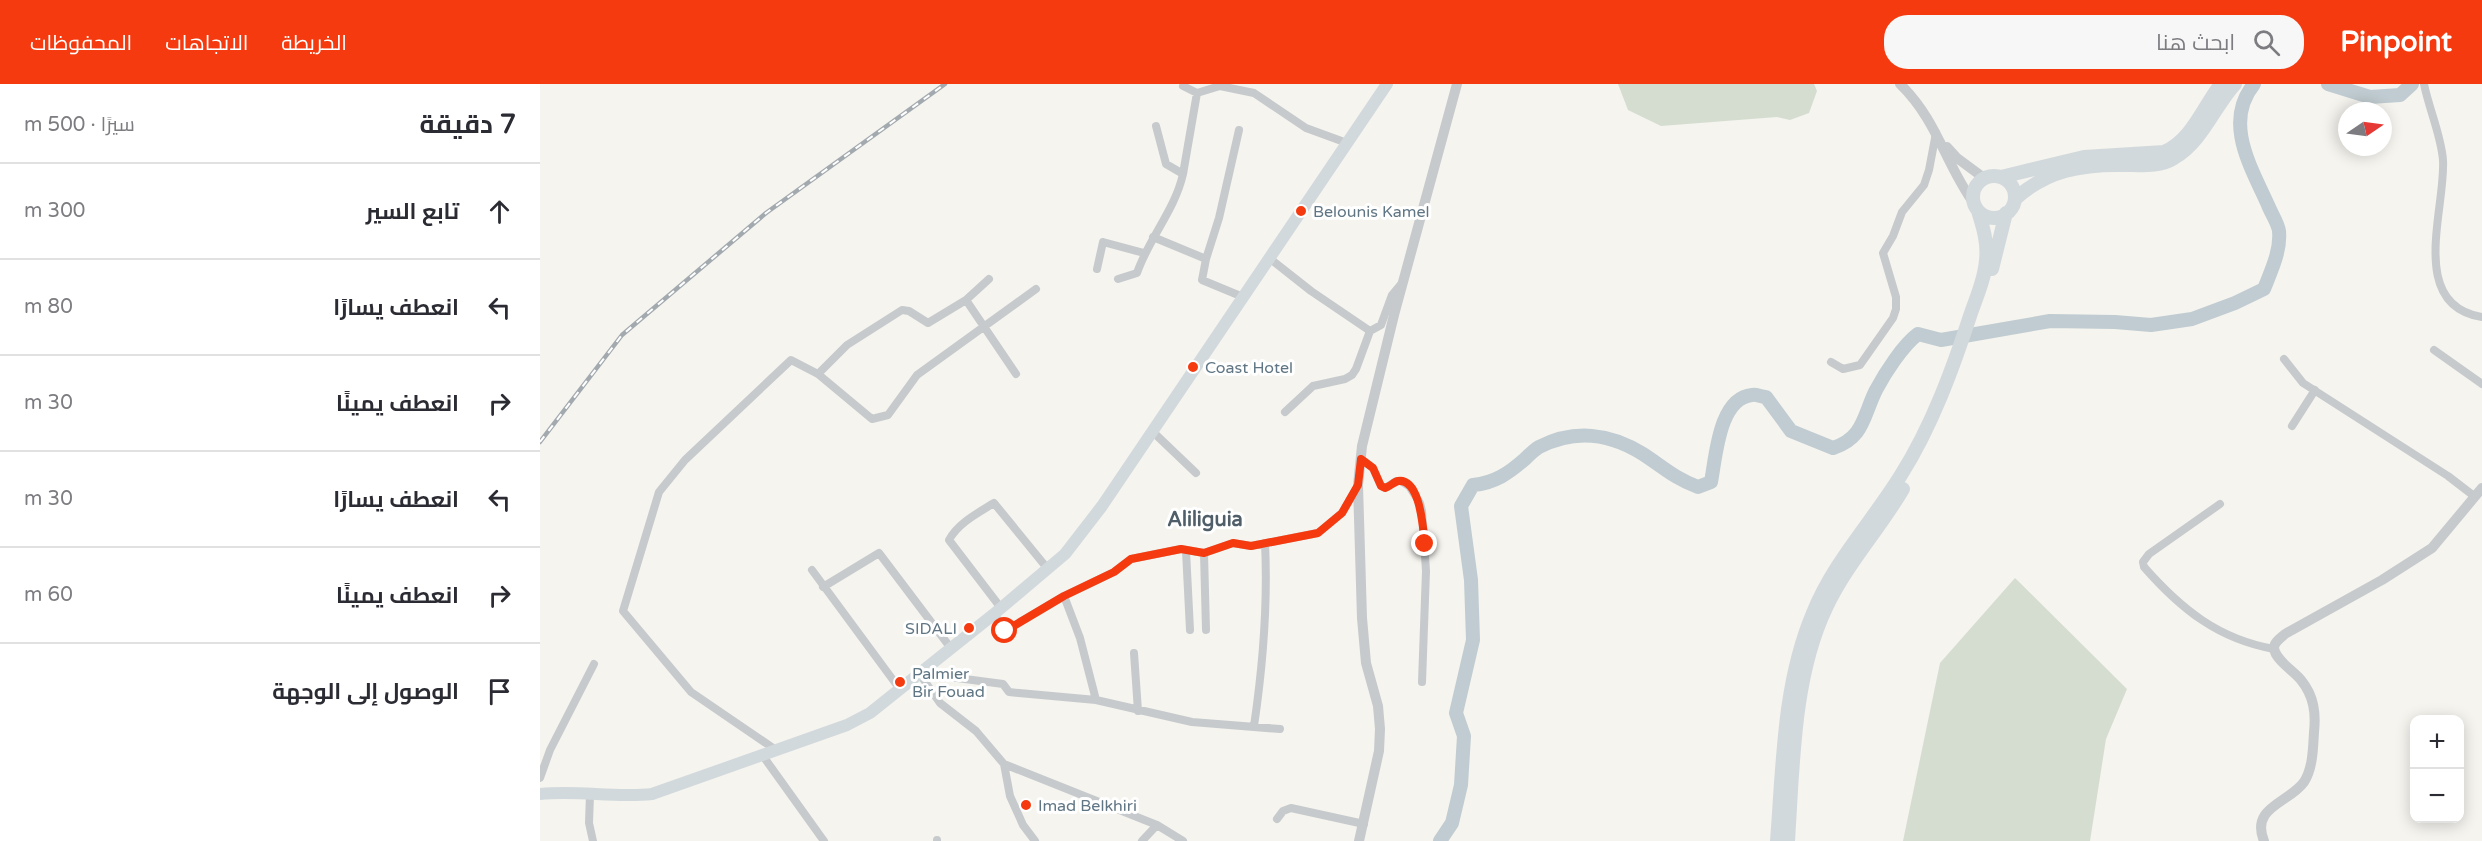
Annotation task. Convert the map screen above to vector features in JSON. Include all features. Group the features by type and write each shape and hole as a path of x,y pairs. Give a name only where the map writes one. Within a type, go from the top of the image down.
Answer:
{"highway":[{"path":"1970,327 1986,261 1986,237 1973,193 1979,182 1984,178 2001,177 2084,157 2155,154 2171,149 2187,135 2221,84"},
{"path":"1788,841 1802,687 1825,608 1843,577 1899,495 1918,463 1944,409 2006,213 2014,199 2044,178 2065,169 2101,164 2160,164 2173,159 2187,149 2235,84"},
{"path":"2001,177 2012,186 2014,199"},
{"path":"1976,208 1989,217 2006,213"},
{"path":"1777,841 1792,686 1807,628 1838,565 1890,492 1911,458 1963,348"}],"main road":[{"path":"540,794 566,792 625,797 652,794 848,725 870,713 998,611 1065,554 1102,507 1387,84"}],"street":[{"path":"1360,840 1379,751 1380,729 1378,706 1366,663 1362,618 1358,485 1361,459 1370,407 1456,84"},
{"path":"1900,84 1927,114 1950,163 1976,208"},
{"path":"2424,84 2443,162 2435,242 2437,271 2450,301 2469,314 2482,317"},
{"path":"1183,86 1197,93 1220,86 1254,93 1306,128 1347,143"},
{"path":"1118,279 1137,273 1144,253 1179,193 1197,93"},
{"path":"1156,126 1166,164 1183,174"},
{"path":"1239,130 1202,280 1243,297"},
{"path":"1831,362 1843,369 1860,365 1895,313 1896,297 1883,253 1893,236 1902,212 1924,185 1936,132"},
{"path":"1942,143 1957,158 1984,178"},
{"path":"1153,237 1206,259"},
{"path":"1097,269 1103,242 1144,253"},
{"path":"1269,258 1370,332"},
{"path":"818,374 847,345 902,310 909,311 928,323 966,300 989,279"},
{"path":"1285,412 1313,386 1345,379 1352,375 1370,332 1381,325 1392,295 1403,282"},
{"path":"776,750 691,692 623,611 659,492 685,460 791,360 818,374 872,419 888,416 917,375 1035,289"},
{"path":"966,300 1016,374"},
{"path":"2434,350 2482,384"},
{"path":"2264,841 2260,824 2264,816 2305,781 2313,749 2316,717 2309,692 2302,680 2278,656 2274,649 2276,642 2285,634 2382,580 2432,548 2478,492 2448,476 2303,383 2284,359"},
{"path":"2292,426 2314,390"},
{"path":"1152,431 1196,473"},
{"path":"1361,459 1373,468 1381,486 1385,488 1396,481 1401,481 1409,486 1420,503 1426,571 1422,682"},
{"path":"1047,568 994,502 966,520 953,533 950,540 998,611 1005,631 1064,596 1114,572 1131,559 1181,549 1204,553 1233,543 1251,546 1318,533 1342,513 1358,485"},
{"path":"2220,504 2150,554 2143,562 2144,567 2184,607 2210,627 2254,645 2274,649"},
{"path":"1254,726 1263,659 1267,592 1265,543"},
{"path":"1186,551 1190,630"},
{"path":"823,587 879,553 950,647"},
{"path":"1204,553 1206,630"},
{"path":"812,570 899,688"},
{"path":"1064,596 1080,638 1096,700"},
{"path":"1134,654 1138,711"},
{"path":"540,778 550,750 594,664"},
{"path":"919,673 1003,684 1009,692 1096,700 1192,722 1280,729"},
{"path":"919,673 940,703 976,731 1004,764 1157,825 1183,841"},
{"path":"763,756 824,841"},
{"path":"1004,764 1010,795 1023,825 1035,841"},
{"path":"590,794 589,823 593,841"},
{"path":"1277,819 1283,811 1291,808 1364,824"},
{"path":"1142,841 1157,825"}],"shaded area":[{"path":"1618,84 1814,84 1817,91 1809,113 1790,120 1777,117 1661,126 1628,110"},
{"path":"2015,578 2127,689 2106,739 2090,841 1903,841 1940,663"}],"waterway":[{"path":"1440,841 1452,823 1461,785 1464,736 1456,713 1473,640 1471,580 1461,506 1473,485 1501,476 1513,469 1537,448 1552,441 1592,436 1630,447 1675,476 1698,487 1711,482 1721,430 1732,406 1741,399 1754,395 1766,397 1791,431 1833,448 1843,444 1857,432 1884,376 1900,352 1918,334 1941,340 2050,321 2151,325 2192,319 2264,289 2277,253 2279,231 2248,160 2240,129 2245,99 2254,84"},
{"path":"2328,84 2370,97 2400,95 2412,84"}],"railway":[{"path":"540,442 622,335 766,213 945,84"}],"place":[{"name":"Belounis Kamel","path":"1301,211"},
{"name":"Coast Hotel","path":"1193,367"},
{"name":"SIDALI","path":"969,628"},
{"name":"Palmier Bir Fouad","path":"900,682"},
{"name":"Imad Belkhiri","path":"1026,805"}],"district":[{"name":"Aliliguia","path":"1205,519"}],"route":[{"path":"1005,631 1064,596 1114,572 1131,559 1181,549 1204,553 1233,543 1251,546 1318,533 1342,513 1358,485 1361,459 1373,468 1381,486 1385,488 1396,481 1409,486 1420,503 1425,544"}]}
